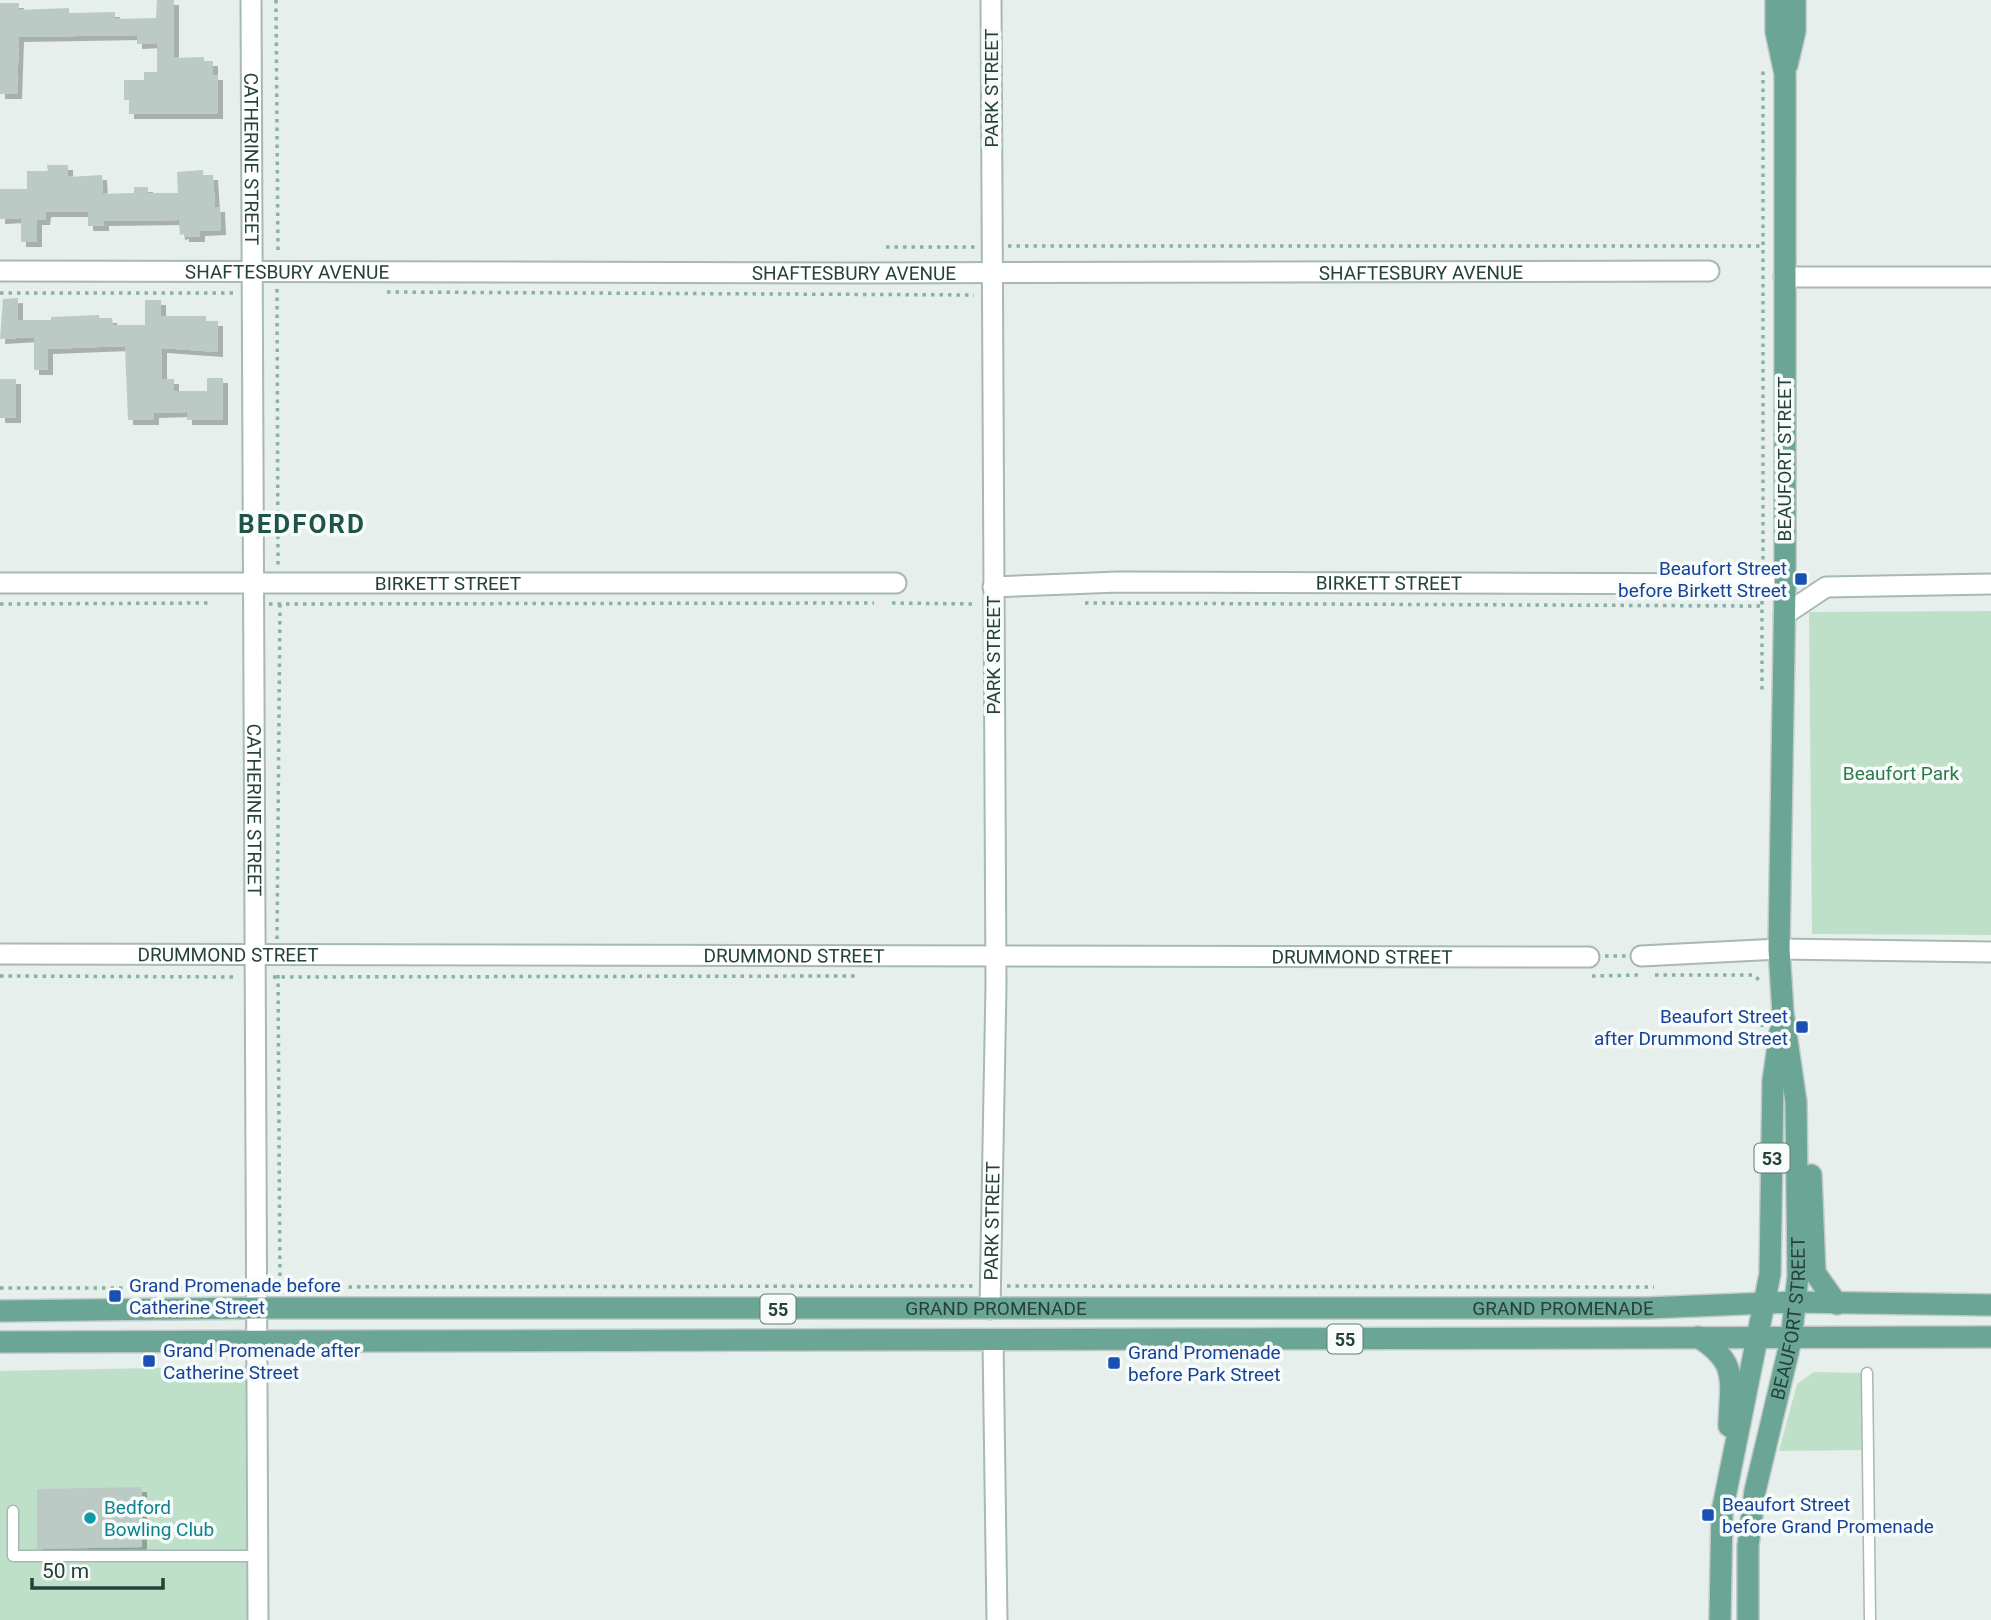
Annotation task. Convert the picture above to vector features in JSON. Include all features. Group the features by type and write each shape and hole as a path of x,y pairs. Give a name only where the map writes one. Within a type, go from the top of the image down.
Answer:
{"main road":[{"name":"BEAUFORT STREET","path":"1720,1620 1721,1512 1759,1339 1770,1274 1773,1081 1771,949 1785,584 1785,74 1776,32 1776,0"},
{"name":"BEAUFORT STREET","path":"1785,74 1795,31 1795,0"},
{"name":"BEAUFORT STREET","path":"1748,1620 1748,1546 1755,1491 1791,1339 1798,1276 1796,1102 1772,1011"},
{"path":"1796,1102 1809,1128 1815,1273 1837,1304"},
{"name":"GRAND PROMENADE","path":"0,1311 257,1308 1647,1308 1795,1302 1991,1305"},
{"path":"1698,1337 1718,1350 1731,1374 1730,1466"},
{"name":"GRAND PROMENADE","path":"0,1342 1991,1337"}],"street":[{"name":"CATHERINE STREET","path":"251,0 258,1620"},
{"name":"PARK STREET","path":"990,1309 996,955 991,0"},
{"name":"SHAFTESBURY AVENUE","path":"0,271 992,275 1709,271"},
{"path":"1784,277 1991,277"},
{"name":"BIRKETT STREET","path":"993,595 1118,582 1785,584"},
{"name":"BIRKETT STREET","path":"0,583 895,583"},
{"path":"1784,615 1826,587 1991,584"},
{"path":"1640,956 1771,949 1991,952"},
{"name":"DRUMMOND STREET","path":"0,954 996,955 1589,966"},
{"path":"993,1341 998,1620"}],"lane":[{"path":"1867,1373 1870,1620"},
{"path":"13,1511 13,1556 258,1556"}],"path":[{"path":"276,0 279,1287"},
{"path":"1762,703 1763,68"},
{"path":"886,247 1762,246"},
{"path":"253,603 993,595"},
{"path":"0,604 216,603"},
{"path":"1079,603 1762,606"},
{"path":"1589,966 1753,975 1762,982 1771,949"},
{"path":"1589,966 1640,956"},
{"path":"0,976 866,976"},
{"path":"1762,1037 1772,1011"},
{"path":"291,1286 1660,1287"},
{"path":"0,1288 218,1288"}],"green space":[{"name":"Beaufort Park","path":"1991,611 1991,935 1812,934 1809,612"},
{"path":"257,1366 258,1620 0,1620 0,1371"},
{"path":"1814,1372 1867,1373 1867,1450 1779,1451 1797,1384"}],"building":[{"path":"157,0 174,0 174,58 204,57 204,61 213,61 213,75 218,75 218,114 129,114 129,100 124,100 124,80 144,80 144,72 157,72 157,43 137,44 137,35 19,37 17,94 0,94 0,3 19,3 19,10 69,8 69,13 115,12 115,19 156,18"},
{"path":"47,165 68,165 68,177 102,175 103,194 134,193 134,187 148,187 148,193 178,193 177,172 203,170 203,175 213,175 215,207 220,207 221,230 200,231 200,237 184,237 184,234 180,235 179,220 104,221 104,226 88,226 88,212 46,212 45,220 37,220 37,242 21,242 21,218 0,219 0,189 27,189 27,171 48,171"},
{"path":"18,298 18,320 99,315 99,318 112,318 113,325 145,325 145,300 161,300 161,316 206,316 206,321 218,321 218,352 162,348 162,379 174,379 174,391 207,391 207,378 223,378 223,420 187,420 187,412 154,413 154,420 128,420 125,346 48,349 48,370 34,370 34,337 0,339 3,299"},
{"path":"0,379 16,379 16,418 0,418"},
{"name":"Bedford Bowling Club","path":"142,1487 142,1547 37,1549 37,1489"}],"place":[{"name":"Beaufort Street before Birkett Street","path":"1801,579"},
{"name":"Beaufort Street after Drummond Street","path":"1802,1027"},
{"name":"Grand Promenade before Catherine Street","path":"115,1296"},
{"name":"Grand Promenade after Catherine Street","path":"149,1361"},
{"name":"Grand Promenade before Park Street","path":"1114,1363"},
{"name":"Beaufort Street before Grand Promenade","path":"1708,1515"},
{"name":"Bedford Bowling Club","path":"90,1518"}],"district":[{"name":"BEDFORD","path":"302,524"}]}
